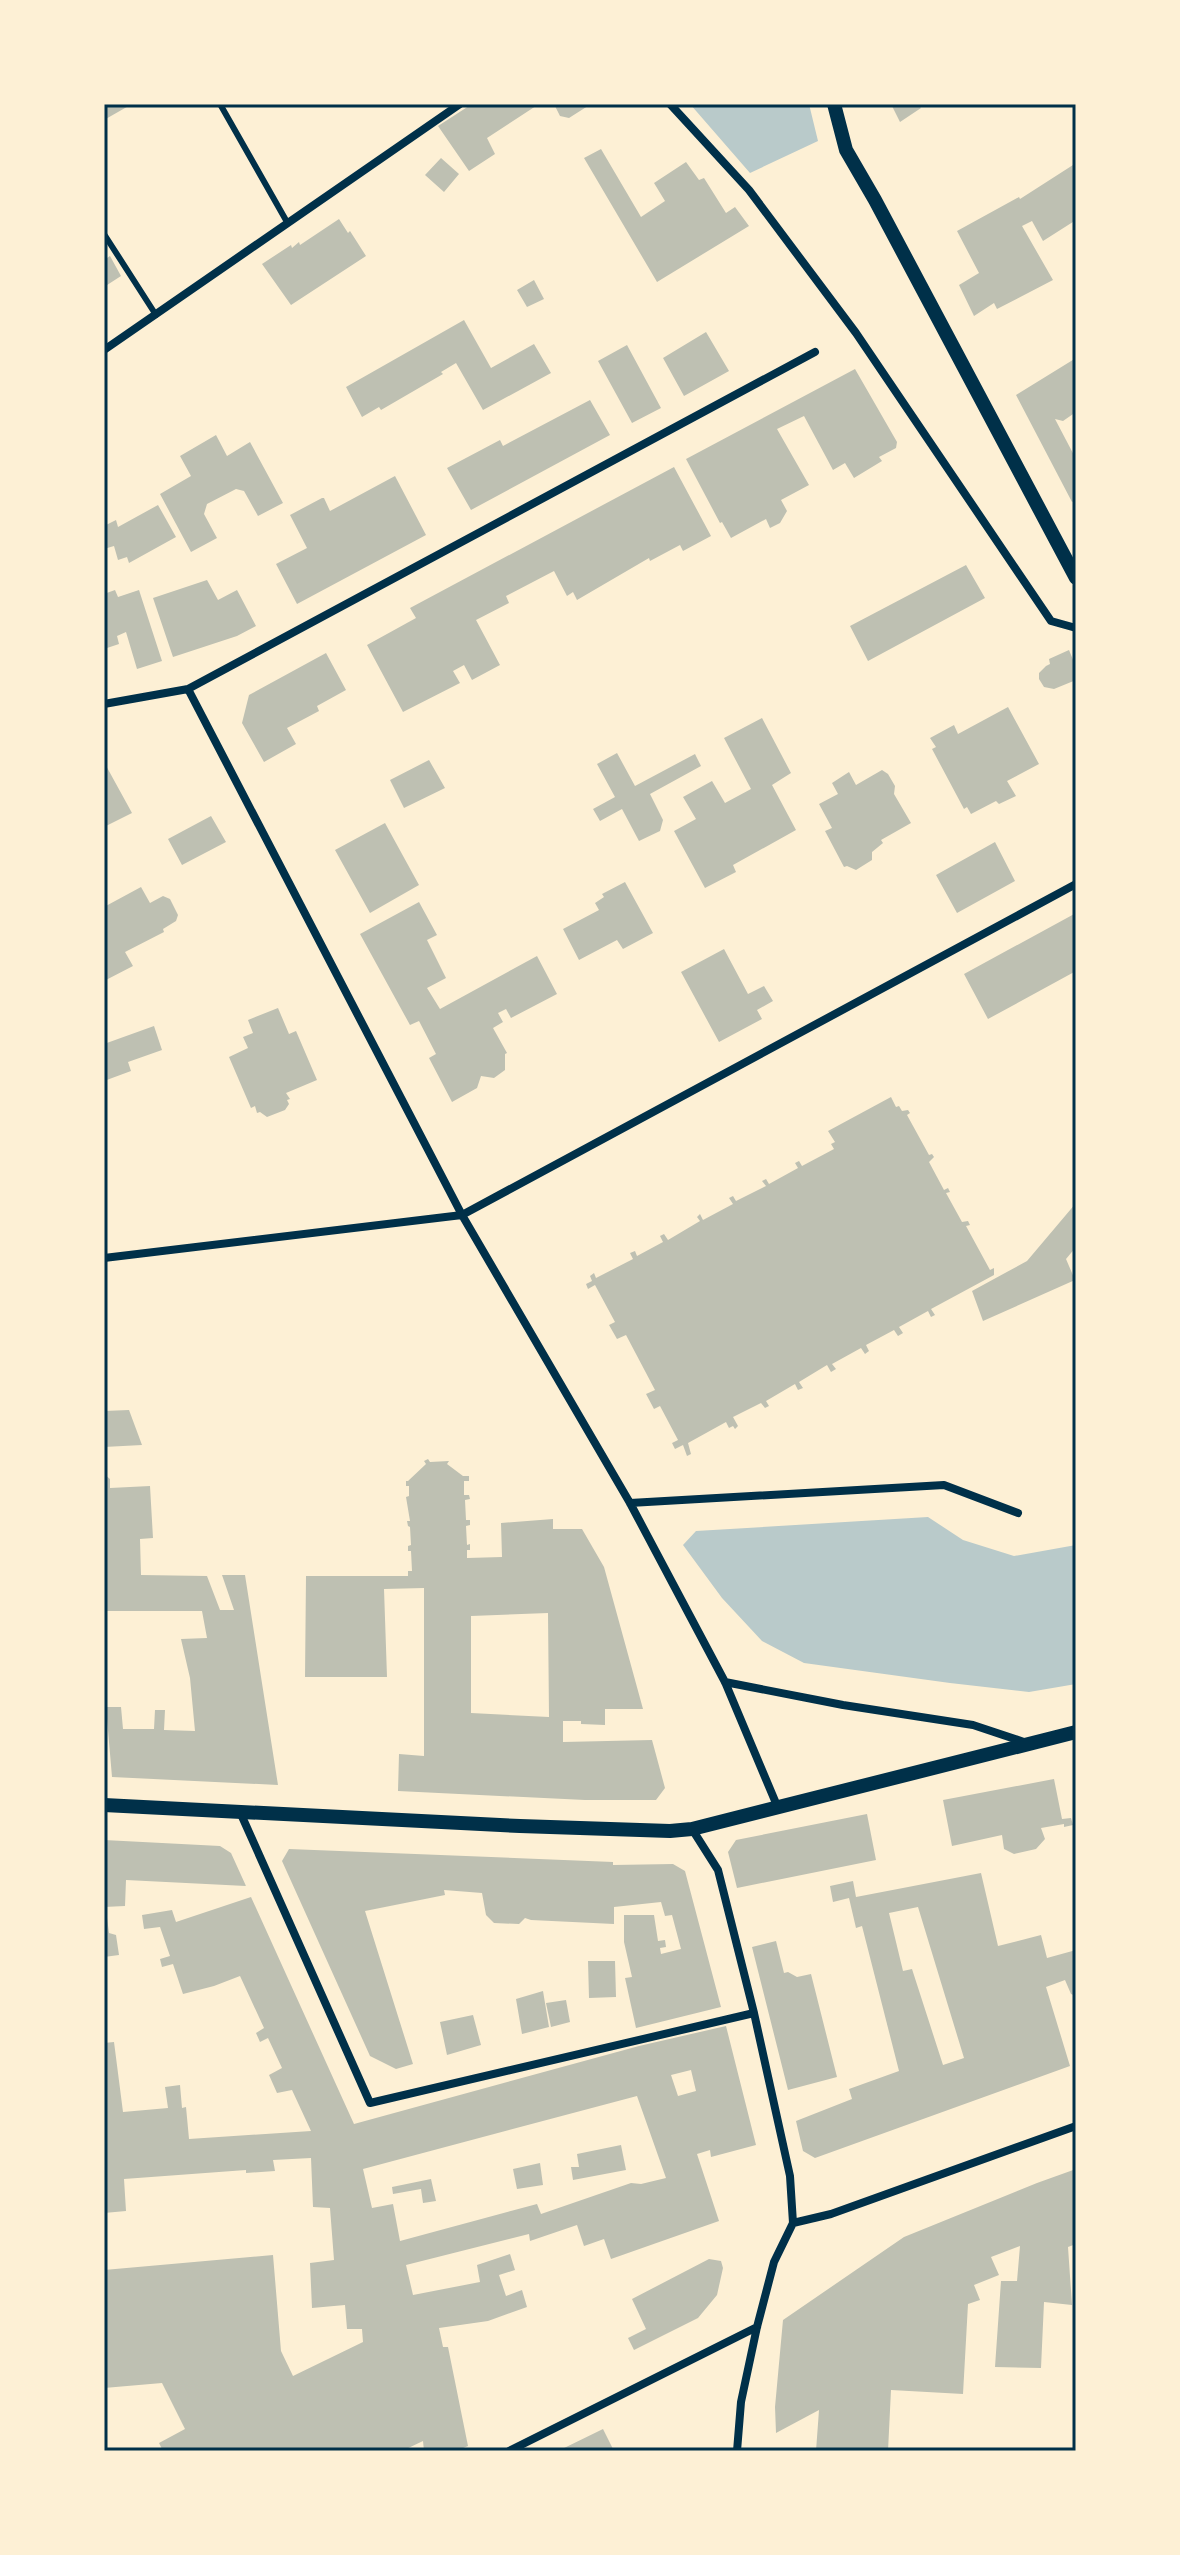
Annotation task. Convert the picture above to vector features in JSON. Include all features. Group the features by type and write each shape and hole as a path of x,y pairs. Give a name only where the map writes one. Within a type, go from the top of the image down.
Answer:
{"street":[{"path":"104,350 460,104"},
{"path":"670,104 749,190 847,321 1051,621 1076,628"},
{"path":"834,104 846,150 1076,578"},
{"path":"104,704 188,689 815,352"},
{"path":"188,689 462,1215 630,1503 725,1682 778,1808"},
{"path":"104,1258 462,1215 1076,884"},
{"path":"630,1503 944,1485 1018,1513"},
{"path":"725,1682 843,1705 973,1725 1029,1744"},
{"path":"104,1805 535,1827 692,1829 1076,1732"},
{"path":"240,1812 370,2103 754,2013"},
{"path":"692,1829 718,1870 787,2152 793,2223 774,2262 757,2327 741,2402 737,2451"},
{"path":"793,2223 831,2214 1076,2126"},
{"path":"509,2451 757,2327"}],"lane":[{"path":"220,104 287,222"},
{"path":"104,234 156,315"}],"shaded area":[{"path":"690,104 809,104 818,141 750,173"},
{"path":"928,1517 963,1540 1014,1556 1076,1545 1076,1684 1029,1692 804,1663 762,1641 722,1598 683,1545 696,1531"}],"building":[{"path":"104,104 132,104 104,120"},
{"path":"472,104 539,104 487,138 495,154 469,171 438,126"},
{"path":"554,104 591,104 569,118 560,116"},
{"path":"891,104 918,104 921,108 900,122"},
{"path":"601,149 641,217 665,201 654,183 686,162 699,180 704,178 726,213 735,207 749,226 657,282 584,158"},
{"path":"441,158 459,174 444,192 425,175"},
{"path":"1073,165 1076,170 1076,220 1043,241 1032,221 1022,226 1053,280 997,309 994,303 974,316 959,285 979,273 957,231 1020,199"},
{"path":"339,219 366,256 291,305 262,264 291,245 292,248 299,242 300,245"},
{"path":"110,256 121,276 104,287 104,260"},
{"path":"534,280 544,299 527,307 517,290"},
{"path":"464,320 491,368 534,344 551,373 483,410 456,363 441,372 443,374 381,410 379,407 362,417 346,387"},
{"path":"706,332 729,371 684,396 663,358"},
{"path":"627,345 661,408 632,423 598,361"},
{"path":"1076,358 1076,412 1063,421 1055,419 1076,459 1076,500 1072,502 1016,395"},
{"path":"855,369 897,442 896,448 879,457 882,461 854,478 845,463 833,470 804,416 777,429 809,485 781,500 787,511 780,523 770,528 766,519 731,538 686,459"},
{"path":"590,400 610,435 471,510 447,468 500,440 503,446"},
{"path":"216,435 227,456 250,442 283,503 258,516 244,491 236,489 207,504 204,514 217,538 191,552 160,494 191,476 180,456"},
{"path":"674,467 711,536 683,551 680,545 650,561 649,558 577,600 573,592 567,596 554,571 506,596 509,603 476,620 500,665 472,680 464,665 453,671 460,683 403,712 367,645 416,618 410,608"},
{"path":"395,476 426,535 297,604 276,564 307,548 290,515 322,498 330,511"},
{"path":"158,505 176,537 129,563 127,557 118,560 114,546 104,549 104,526 116,520 118,527"},
{"path":"966,565 985,598 868,661 850,626"},
{"path":"207,580 218,600 237,590 256,626 237,636 173,657 153,598"},
{"path":"115,590 118,597 139,590 162,661 137,669 126,632 117,636 119,644 104,649 104,594"},
{"path":"1069,650 1076,667 1076,680 1054,689 1044,687 1039,673 1050,664 1049,659"},
{"path":"326,653 346,690 317,706 319,711 287,728 296,744 264,762 242,723 249,695"},
{"path":"1008,707 1039,764 1007,781 1016,796 999,804 996,801 971,814 967,807 964,809 932,749 936,747 930,738 954,725 958,734"},
{"path":"762,718 791,773 772,785 796,830 733,865 736,872 705,888 674,831 696,819 683,797 712,781 725,803 751,789 724,738"},
{"path":"617,753 635,786 695,754 701,766 650,794 663,820 660,831 639,841 622,809 600,821 593,809 615,797 597,764"},
{"path":"429,760 445,788 404,808 390,780"},
{"path":"104,762 132,813 104,827"},
{"path":"882,770 895,786 894,794 911,823 881,840 883,843 872,852 872,860 856,870 844,867 825,831 832,828 819,804 838,794 832,783 849,772 856,785"},
{"path":"211,816 226,842 182,865 168,839"},
{"path":"385,823 419,885 370,913 335,850"},
{"path":"995,842 1015,881 957,913 936,875"},
{"path":"625,882 653,933 623,949 617,940 579,960 563,929 599,910 595,903 604,897 602,894"},
{"path":"141,887 150,903 163,896 170,899 178,915 176,921 163,929 164,932 125,952 133,966 104,981 104,907"},
{"path":"419,902 437,935 427,940 446,978 427,988 440,1009 537,956 557,994 511,1018 506,1009 498,1013 503,1022 493,1028 507,1053 505,1070 494,1078 481,1076 477,1088 452,1102 429,1058 436,1054 419,1021 410,1025 360,934"},
{"path":"1076,913 1076,971 988,1019 964,974"},
{"path":"724,949 748,994 764,986 773,1001 757,1010 762,1019 719,1042 681,972"},
{"path":"278,1008 289,1034 296,1031 317,1080 286,1093 290,1099 285,1110 267,1117 257,1113 255,1106 251,1108 229,1057 248,1048 243,1037 253,1033 248,1020"},
{"path":"154,1026 162,1050 128,1062 131,1071 104,1081 104,1044"},
{"path":"891,1097 896,1107 910,1113 907,1115 929,1155 934,1157 929,1162 944,1190 948,1188 950,1192 946,1193 962,1222 968,1221 970,1225 966,1226 990,1270 994,1268 994,1275 931,1309 935,1315 931,1317 928,1311 899,1327 903,1333 898,1336 894,1330 866,1345 869,1351 865,1354 861,1348 832,1364 836,1369 831,1372 827,1365 799,1382 803,1388 798,1390 795,1384 766,1401 769,1406 765,1408 761,1403 733,1417 738,1426 735,1429 733,1426 729,1428 726,1422 688,1443 691,1454 687,1456 683,1445 675,1449 672,1443 678,1440 660,1406 654,1409 646,1394 655,1390 626,1335 617,1339 609,1325 615,1322 595,1285 588,1289 586,1284 592,1281 590,1276 594,1273 596,1278 633,1259 630,1253 635,1251 637,1256 663,1242 660,1236 664,1234 668,1240 700,1221 697,1217 700,1214 703,1220 733,1204 729,1198 733,1196 736,1201 766,1186 762,1181 766,1179 769,1184 798,1168 795,1163 799,1161 802,1166 834,1149 831,1144 835,1142 828,1131"},
{"path":"1076,1203 1076,1247 1066,1259 1075,1280 983,1321 972,1291 1027,1261"},
{"path":"129,1410 142,1445 104,1447 104,1411"},
{"path":"424,1461 449,1461 447,1464 463,1476 469,1476 469,1481 464,1481 464,1495 469,1495 470,1499 465,1500 466,1520 470,1520 470,1525 466,1526 467,1545 470,1544 467,1558 502,1557 501,1523 553,1519 553,1529 582,1529 604,1567 643,1709 605,1709 605,1725 563,1721 563,1742 652,1740 665,1788 656,1800 585,1800 398,1791 399,1754 424,1756 424,1588 384,1589 387,1677 305,1677 306,1576 408,1576 408,1571 412,1571 406,1497 409,1496 409,1486 406,1486 406,1481 426,1464","holes":["548,1613 549,1717 471,1713 471,1616"]},
{"path":"104,1474 110,1479 110,1488 150,1486 153,1538 140,1539 141,1575 207,1576 220,1610 234,1610 222,1575 245,1575 278,1785 112,1777 106,1707 121,1707 123,1729 154,1729 155,1710 165,1710 164,1730 195,1731 190,1678 181,1639 207,1638 202,1611 104,1611"},
{"path":"1054,1779 1062,1819 1071,1818 1073,1825 1041,1828 1045,1839 1036,1849 1014,1854 1004,1849 1002,1835 952,1846 943,1800"},
{"path":"867,1814 876,1860 737,1888 728,1852 736,1840"},
{"path":"104,1840 220,1846 231,1853 246,1886 126,1880 125,1906 104,1907"},
{"path":"289,1849 613,1862 613,1865 673,1864 685,1871 721,2007 636,2028 625,1978 632,1977 624,1942 624,1915 654,1915 658,1941 665,1940 666,1947 660,1948 661,1954 681,1949 672,1915 665,1916 661,1902 614,1907 614,1924 525,1918 519,1924 494,1923 486,1915 482,1893 444,1890 445,1895 365,1911 413,2064 396,2069 370,2056 282,1861"},
{"path":"981,1873 998,1946 1041,1935 1047,1958 1076,1950 1076,1996 1071,1994 1065,1980 1046,1987 1070,2066 815,2158 803,2151 796,2121 852,2099 849,2089 899,2071 862,1926 856,1928 849,1898 833,1902 830,1886 853,1881 856,1897","holes":["918,1907 964,2058 943,2065 912,1969 903,1971 889,1913"]},
{"path":"251,1897 354,2124 639,2046 726,2026 756,2145 711,2157 710,2150 697,2154 719,2221 611,2259 604,2239 584,2246 577,2225 530,2241 529,2234 406,2265 413,2295 480,2282 477,2265 510,2254 515,2270 499,2275 506,2296 522,2290 527,2307 488,2321 439,2328 443,2347 448,2347 468,2446 456,2451 424,2451 423,2441 402,2451 163,2451 159,2443 185,2429 162,2383 104,2388 104,2270 273,2255 281,2351 293,2376 363,2342 362,2329 347,2329 345,2305 312,2308 310,2263 334,2260 330,2208 313,2207 311,2158 273,2160 275,2171 246,2173 246,2170 124,2179 126,2211 104,2213 104,2043 114,2042 123,2112 168,2108 165,2087 180,2085 189,2139 311,2131 292,2090 277,2093 269,2075 282,2068 268,2038 260,2042 256,2033 264,2028 240,1976 183,1994 173,1964 162,1967 160,1959 170,1956 160,1927 144,1929 142,1915 172,1910 176,1922","holes":["691,2070 696,2091 678,2096 671,2075","637,2096 666,2178 641,2184 631,2183 541,2214 537,2204 400,2241 393,2204 372,2208 363,2169"]},
{"path":"104,1918 107,1918 109,1933 116,1935 119,1955 104,1957"},
{"path":"776,1941 784,1973 797,1977 811,1974 837,2077 788,2090 752,1947"},
{"path":"588,1961 615,1961 616,1997 589,1998"},
{"path":"543,1991 549,2027 522,2034 516,1999"},
{"path":"566,2000 570,2022 551,2027 546,2003"},
{"path":"473,2015 481,2045 447,2055 440,2022"},
{"path":"621,2145 626,2170 573,2180 571,2167 579,2167 577,2154"},
{"path":"540,2163 543,2185 517,2189 513,2169"},
{"path":"1076,2169 1076,2244 1068,2247 1072,2305 1044,2302 1041,2368 995,2367 1001,2281 1017,2281 1020,2246 991,2257 999,2275 974,2285 980,2300 968,2304 963,2394 891,2390 888,2451 816,2451 819,2410 776,2433 775,2407 783,2320 904,2237"},
{"path":"431,2179 436,2201 423,2203 421,2189 393,2194 392,2187"},
{"path":"709,2259 721,2261 723,2268 717,2295 698,2318 634,2350 628,2338 646,2329 632,2299"},
{"path":"603,2429 614,2451 558,2451"}]}
